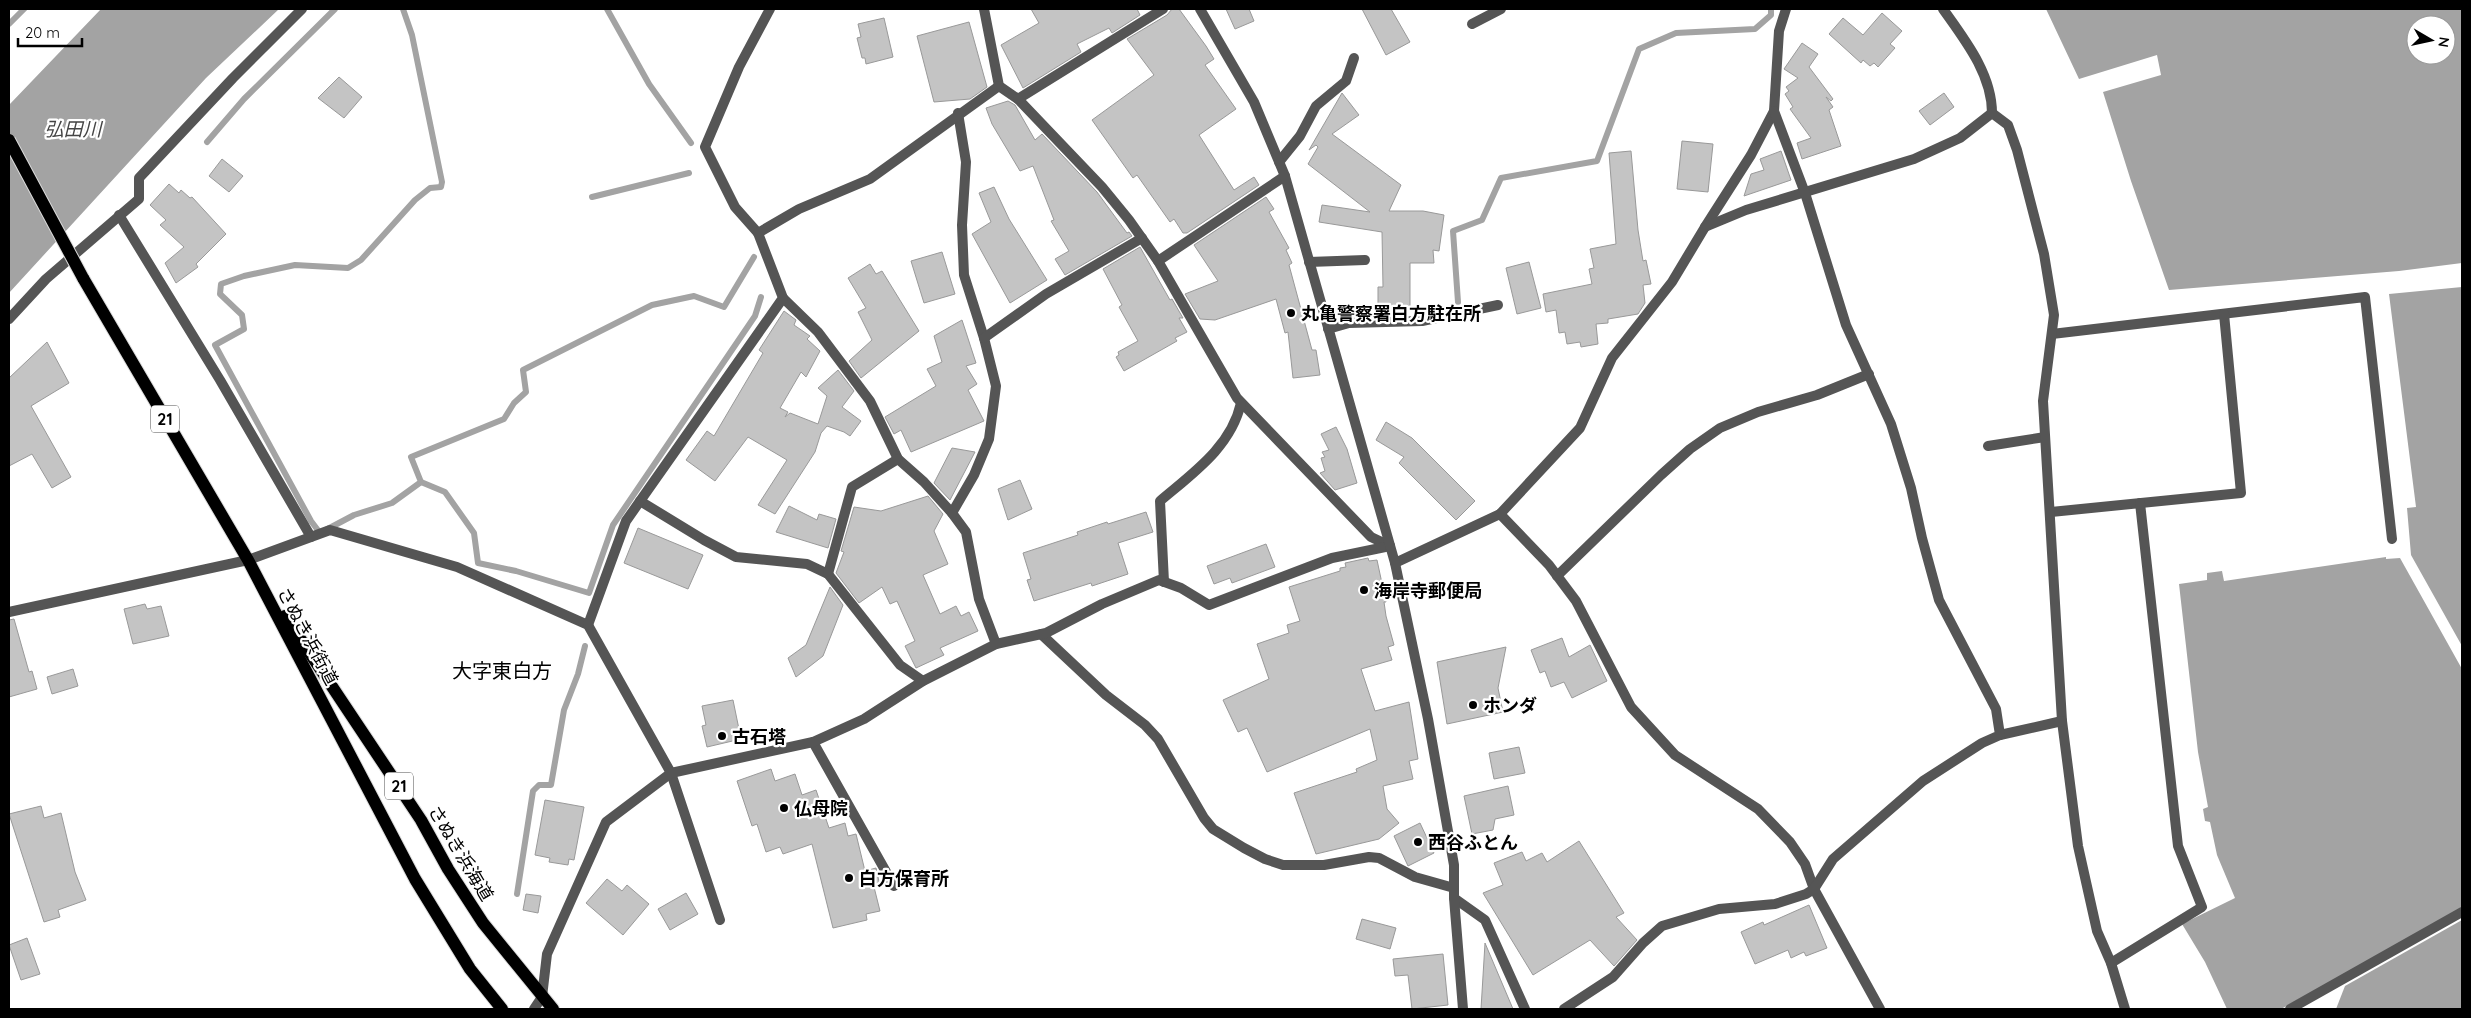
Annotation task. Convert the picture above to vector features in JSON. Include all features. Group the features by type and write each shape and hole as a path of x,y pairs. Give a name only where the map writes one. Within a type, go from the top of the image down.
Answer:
{"main road":[{"name":"さぬき浜街道","path":"9,140 83,278 248,560 415,879 470,969 502,1009"},
{"name":"さぬき浜海道","path":"248,560 421,820 448,869 483,923 552,1009"}],"street":[{"path":"9,318 46,279 139,199 139,178 233,78 302,9"},
{"path":"770,9 740,67 704,146 735,207 758,233 783,298 818,332 870,400 898,459 924,482 952,513 966,532 979,599 996,644"},
{"path":"984,9 1000,86 1018,99 1102,187 1142,238 1158,261 1241,402 1372,537 1390,546"},
{"path":"1018,99 1163,9"},
{"path":"1200,9 1254,102 1285,176 1395,563 1428,719 1454,865 1454,893 1464,1009"},
{"path":"1472,24 1501,9"},
{"path":"1395,563 1500,514 1580,428 1612,358 1672,282 1747,162 1774,111 1779,31 1786,9"},
{"path":"1943,9 1975,56 1992,98 1992,113"},
{"path":"1279,162 1300,136 1316,106 1346,81 1354,58"},
{"path":"758,233 799,209 870,178 958,113 1000,86"},
{"path":"1774,111 1805,192 1846,325 1889,419 1910,482 1922,538 1939,600 1996,709 2000,735"},
{"path":"952,513 974,475 989,439 996,386 984,338 964,275 962,225 966,162 958,113"},
{"path":"1705,227 1746,210 1914,159 1960,138 1992,113"},
{"path":"1992,113 2008,126 2017,150 2044,254 2054,315 2043,401 2062,721 2078,846 2097,930 2111,963 2125,1009"},
{"path":"1158,261 1285,176"},
{"path":"119,216 220,380 311,537"},
{"path":"984,338 1046,294 1142,238"},
{"path":"1309,262 1365,260"},
{"path":"2052,334 2364,297 2392,539"},
{"path":"588,625 626,522 783,298"},
{"path":"1328,329 1349,323 1422,321 1498,305"},
{"path":"2051,512 2241,493 2224,314"},
{"path":"1556,576 1661,475 1690,449 1720,428 1758,412 1817,396 1869,374"},
{"path":"1164,582 1160,501 1218,450 1233,426 1241,402"},
{"path":"1988,446 2045,437"},
{"path":"828,574 852,487 898,459"},
{"path":"640,501 736,557 807,564 828,574 900,665 923,681"},
{"path":"2111,963 2202,906 2178,846 2140,503"},
{"path":"1500,514 1576,601 1631,707 1675,755 1758,809 1776,826 1805,864 1814,889 1880,1009"},
{"path":"9,612 248,560 330,530 457,568 588,625 671,773 720,920"},
{"path":"534,1009 542,997 547,954 606,822 671,773 812,742 864,719 923,681 996,644 1041,634 1102,604 1159,580 1181,588 1209,605 1332,558 1390,546"},
{"path":"1041,634 1106,695 1145,725 1158,739 1176,772 1213,829 1265,859 1284,865 1324,865 1369,857 1379,858 1415,877 1454,893 1485,920 1525,1009"},
{"path":"1564,1009 1613,977 1643,943 1662,926 1718,909 1775,904 1806,894 1814,889 1833,859 1923,781 1982,743 2000,735 2062,721"},
{"path":"812,742 894,886"},
{"path":"2290,1009 2462,912"}],"water":[{"name":"弘田川","path":"101,9 279,9 206,78 9,293 9,105"},
{"path":"2046,9 2462,9 2462,263 2399,271 2169,290 2131,181 2103,92 2161,75 2157,55 2079,79"},
{"path":"2462,287 2462,646 2411,555 2407,508 2416,507 2389,294"},
{"path":"2386,557 2386,559 2400,558 2462,669 2462,910 2281,1009 2227,1009 2205,962 2182,924 2235,898 2217,855 2210,822 2205,821 2203,809 2208,807 2198,752 2179,584 2207,580 2207,573 2222,571 2224,581"},
{"path":"2462,920 2462,1009 2336,1009 2345,986"}],"building":[{"path":"1031,9 1137,9 1140,15 1112,33 1109,28 1077,44 1081,52 1023,88 1001,45 1039,23"},
{"path":"1172,9 1179,9 1206,46 1214,59 1205,65 1236,109 1199,135 1234,190 1254,177 1259,185 1187,233 1183,233 1174,219 1170,222 1137,175 1133,178 1092,120 1154,75 1127,39 1167,15"},
{"path":"1226,9 1249,9 1254,21 1235,29"},
{"path":"1362,9 1391,9 1410,42 1386,55"},
{"path":"1882,13 1902,31 1890,44 1895,48 1878,67 1874,63 1870,66 1863,60 1861,63 1829,34 1843,18 1863,35"},
{"path":"884,18 893,57 866,64 865,58 862,58 857,38 861,37 858,24"},
{"path":"969,22 987,87 970,99 934,102 917,36"},
{"path":"1802,43 1818,54 1809,67 1833,99 1831,101 1826,97 1833,107 1829,110 1841,146 1802,159 1797,143 1811,138 1790,109 1793,107 1785,94 1789,91 1786,87 1798,78 1784,69"},
{"path":"339,77 362,97 344,118 318,98"},
{"path":"1342,93 1359,115 1332,134 1401,185 1389,211 1423,211 1444,215 1439,251 1433,250 1434,263 1410,263 1410,310 1378,310 1378,287 1383,287 1382,232 1319,222 1322,205 1370,212 1308,164 1318,147 1316,145 1309,150"},
{"path":"1944,93 1954,107 1930,125 1919,111"},
{"path":"1008,101 1015,105 1035,140 1042,134 1097,192 1127,233 1129,232 1132,236 1065,275 1055,259 1069,251 1051,221 1054,220 1033,166 1020,171 992,124 986,108"},
{"path":"1682,141 1713,144 1708,192 1677,189"},
{"path":"1631,151 1638,230 1643,261 1646,260 1651,284 1643,285 1645,303 1638,314 1608,319 1608,323 1596,324 1598,344 1581,347 1580,342 1567,344 1565,332 1559,333 1556,310 1546,312 1543,294 1592,284 1589,269 1594,268 1590,249 1616,244 1609,153"},
{"path":"1781,151 1791,180 1744,196 1751,174 1764,170 1760,159"},
{"path":"222,159 243,176 229,192 209,176"},
{"path":"169,184 179,193 181,190 190,198 192,197 226,234 196,264 198,267 176,283 165,263 184,247 160,225 166,220 150,205"},
{"path":"994,187 1009,219 1047,280 1010,303 972,234 991,222 979,193"},
{"path":"1266,197 1274,209 1269,212 1289,248 1286,250 1292,263 1289,265 1312,350 1316,350 1320,375 1293,378 1288,332 1285,333 1276,299 1215,320 1200,319 1185,294 1218,281 1194,245"},
{"path":"1140,247 1170,300 1172,299 1183,318 1179,318 1187,332 1175,338 1177,341 1124,371 1116,357 1119,355 1118,352 1138,341 1119,307 1122,305 1103,269"},
{"path":"942,252 955,294 924,303 911,261"},
{"path":"1529,262 1541,308 1517,314 1506,268"},
{"path":"870,264 876,274 882,271 919,331 861,378 849,361 872,340 858,312 866,308 848,278"},
{"path":"784,311 796,320 794,325 810,336 807,339 820,351 806,377 801,372 780,408 788,412 785,417 790,413 818,424 827,396 818,388 838,370 854,391 842,407 861,421 850,436 827,426 821,433 815,452 775,514 758,505 787,460 748,437 715,481 686,460 707,431 714,436 763,353 759,350"},
{"path":"962,320 976,363 966,366 977,384 968,390 984,421 911,452 901,430 894,434 885,417 936,386 927,369 942,362 934,336"},
{"path":"47,342 69,383 31,406 71,477 52,488 32,454 9,466 9,378"},
{"path":"1386,422 1412,438 1475,501 1456,520 1399,463 1404,457 1376,440"},
{"path":"1336,427 1347,449 1357,483 1335,490 1320,473 1325,471 1321,458 1325,457 1322,452 1329,450 1321,434"},
{"path":"952,448 975,452 950,500 934,483"},
{"path":"1020,480 1032,509 1008,520 998,489"},
{"path":"928,496 943,514 934,531 948,564 923,575 940,614 956,606 961,616 969,612 978,631 940,648 944,655 916,668 905,646 915,641 897,601 890,604 882,587 859,603 836,573 844,552 841,551 854,507 881,511"},
{"path":"789,506 817,520 819,514 836,519 828,548 776,532"},
{"path":"1146,512 1153,532 1118,543 1128,574 1092,586 1091,583 1034,601 1027,580 1031,579 1023,553 1078,535 1077,532 1107,522 1108,524"},
{"path":"638,528 703,555 688,589 624,563"},
{"path":"1266,544 1275,567 1232,583 1230,578 1214,584 1207,566"},
{"path":"1368,558 1369,561 1377,560 1386,602 1384,602 1386,616 1394,645 1388,647 1392,660 1361,669 1375,711 1409,702 1418,759 1409,761 1413,779 1383,786 1387,809 1399,823 1379,839 1316,854 1294,793 1357,772 1356,769 1377,760 1370,729 1267,772 1247,728 1238,732 1223,700 1269,679 1257,644 1289,633 1287,625 1300,621 1289,587 1340,571 1340,568 1346,567 1345,563"},
{"path":"830,587 843,605 823,656 796,677 788,658 806,645"},
{"path":"145,604 147,609 161,606 169,636 133,644 124,609"},
{"path":"14,619 29,672 32,671 37,689 9,697 9,620"},
{"path":"1562,638 1569,657 1590,645 1607,681 1572,698 1564,682 1551,687 1545,671 1540,673 1531,650"},
{"path":"1506,647 1498,688 1503,712 1447,724 1437,662"},
{"path":"73,669 78,686 52,694 47,677"},
{"path":"733,700 741,739 707,747 702,726 706,725 702,706"},
{"path":"1519,747 1525,773 1494,779 1489,753"},
{"path":"771,769 775,781 795,774 802,795 816,790 829,828 845,823 848,836 856,834 865,871 876,868 880,886 874,887 880,911 866,914 867,920 833,928 812,844 783,854 780,847 766,852 757,824 752,826 737,781"},
{"path":"1508,786 1514,815 1495,819 1493,830 1472,834 1464,796"},
{"path":"545,800 584,807 574,860 569,859 568,865 549,862 550,858 535,855"},
{"path":"41,806 44,818 61,813 75,872 86,900 58,910 60,917 44,922 9,814"},
{"name":"西谷ふとん","path":"1420,823 1434,853 1408,866 1394,836"},
{"path":"1579,841 1624,913 1616,917 1637,940 1614,966 1590,940 1533,975 1483,893 1503,885 1494,863 1522,852 1526,861 1542,853 1547,862"},
{"path":"607,879 622,891 627,885 649,904 623,935 586,903"},
{"path":"686,893 698,914 670,930 658,909"},
{"path":"526,894 541,896 538,913 523,910"},
{"path":"1809,905 1827,948 1806,956 1804,952 1791,958 1788,950 1755,964 1741,932 1763,922 1764,925"},
{"path":"1362,919 1396,928 1390,949 1356,939"},
{"path":"27,938 40,974 21,980 9,945"},
{"path":"1485,943 1513,1009 1481,1009"},
{"path":"1443,954 1448,1005 1412,1009 1408,975 1395,976 1393,959"}],"waterway":[{"path":"9,24 24,9"},
{"path":"207,142 244,99 335,9"},
{"path":"403,9 412,35 442,182 441,187 430,188 415,200 361,260 348,268 295,265 244,276 221,284 220,294 242,315 244,329 215,345 311,521 320,533 354,515 392,503 421,482 411,457 504,419 514,403 526,392 523,370 652,305 694,296 724,307 754,257"},
{"path":"607,9 649,84 691,143"},
{"path":"1458,302 1453,231 1482,220 1501,178 1597,161 1639,49 1676,33 1755,29 1771,15 1771,9"},
{"path":"592,197 689,173"},
{"path":"421,482 445,492 474,533 478,563 516,571 589,593 613,525 755,316 761,297"},
{"path":"517,894 533,791 539,785 551,785 564,710 578,674 585,646"}],"place":[{"name":"丸亀警察署白方駐在所","path":"1291,313"},
{"name":"海岸寺郵便局","path":"1364,590"},
{"name":"ホンダ","path":"1473,705"},
{"name":"古石塔","path":"722,736"},
{"name":"仏母院","path":"784,808"},
{"name":"西谷ふとん","path":"1418,842"},
{"name":"白方保育所","path":"849,878"}],"district":[{"name":"大字東白方","path":"502,670"}]}
